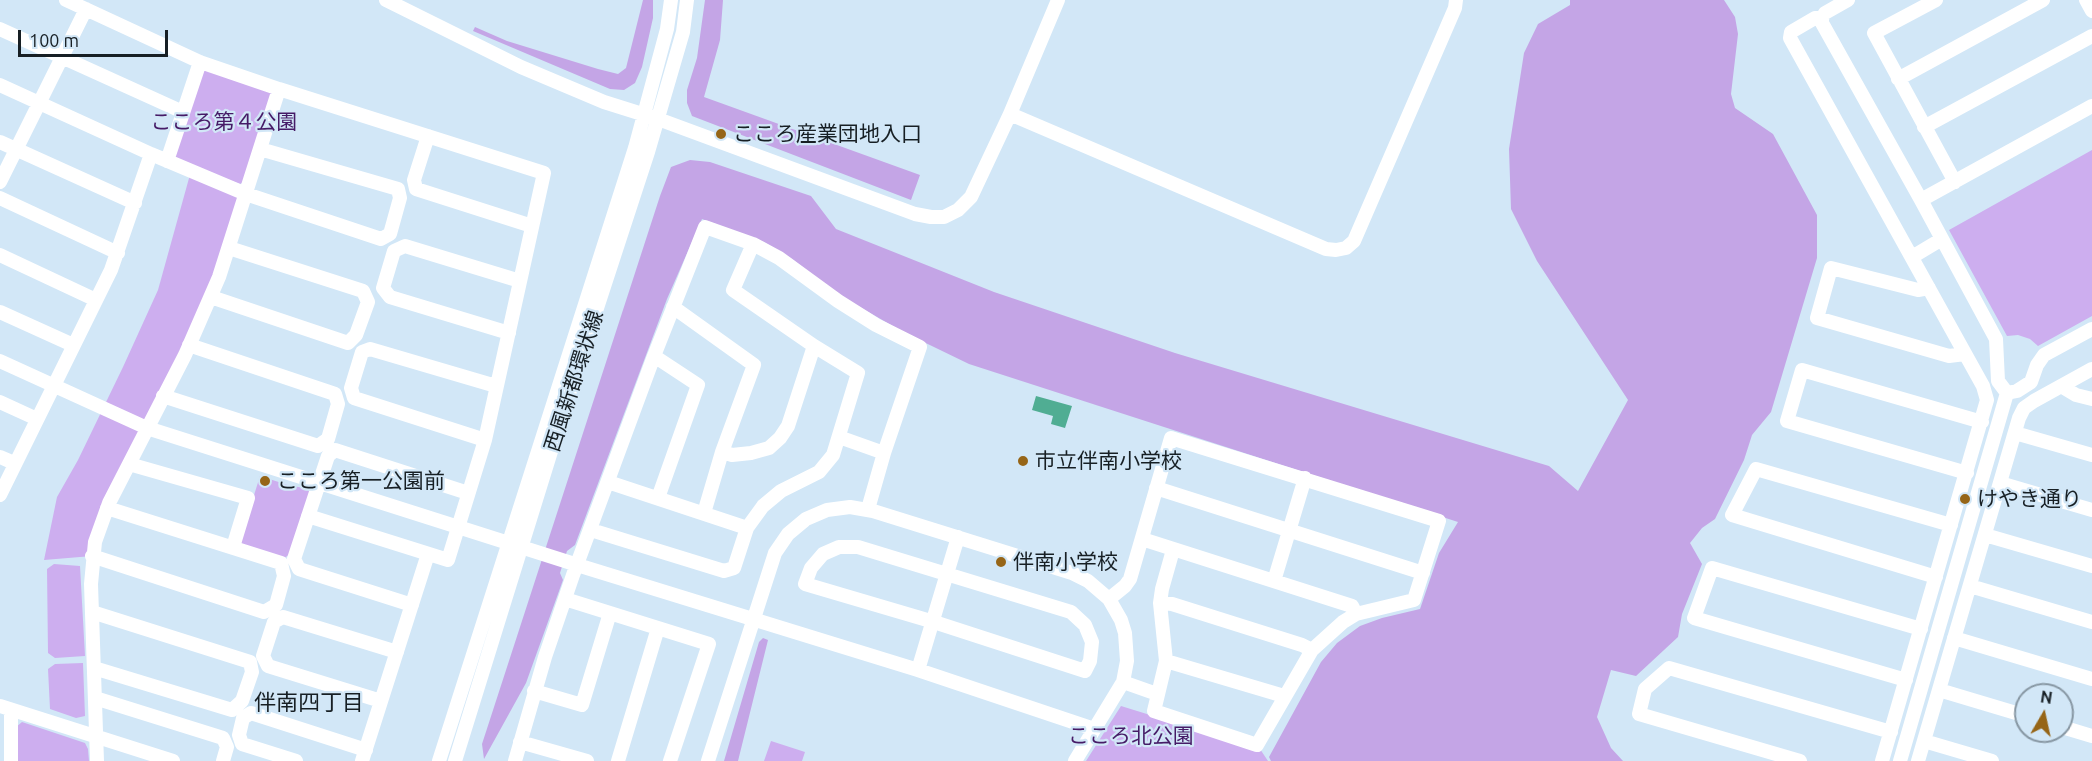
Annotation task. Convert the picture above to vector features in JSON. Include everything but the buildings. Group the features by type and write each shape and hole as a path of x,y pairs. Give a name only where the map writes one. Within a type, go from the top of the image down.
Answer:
{"street":[{"path":"66,0 200,62 544,173 484,440 468,493 464,528 448,560 308,516"},
{"path":"386,0 521,67 604,102 651,117 915,214 931,217 944,217 958,210 971,197 1010,114 1058,0"},
{"name":"西風新都環状線","path":"454,761 567,400 651,117 671,0"},
{"name":"西風新都環状線","path":"439,761 651,117 683,32 687,0"},
{"path":"1010,114 1326,249 1346,248 1354,241 1455,8 1456,0"},
{"path":"1848,0 1825,13 1822,23 1996,339 1996,373 1998,381 2007,393"},
{"path":"1936,0 1874,33 1955,182"},
{"path":"1898,79 2043,0"},
{"path":"2086,0 2092,10"},
{"path":"0,182 86,9"},
{"path":"1822,18 1815,18 1791,32 1790,38 1983,386 1987,400 1891,732 1886,760"},
{"path":"0,28 183,112"},
{"path":"1924,127 2092,36"},
{"path":"167,161 200,62"},
{"path":"0,85 151,154 246,194 381,239 390,234 400,198 398,189 260,148"},
{"path":"97,761 92,612 93,556 100,522 211,297 229,248 279,89"},
{"path":"1921,200 2092,106"},
{"path":"428,136 414,180 417,189 532,226"},
{"path":"0,142 135,203"},
{"path":"0,495 118,252 151,154"},
{"path":"0,198 118,252"},
{"path":"515,761 534,691 565,598 572,563 591,530 654,356 705,227 753,244 779,258 838,301 876,325 920,347 884,453 868,509"},
{"path":"1912,257 1942,239"},
{"path":"591,530 724,571 734,568 747,528 763,506 781,491 819,472 833,455 858,374 733,290 753,244"},
{"path":"509,333 390,297 383,288 394,250 405,246 520,281"},
{"path":"211,297 348,343 356,335 368,302 363,291 229,248"},
{"path":"0,255 96,300"},
{"path":"1929,288 1918,290 1831,268 1817,318 1948,356 1965,354"},
{"path":"673,307 754,365 722,452 704,513"},
{"path":"0,312 74,345"},
{"path":"2007,393 2017,391 2031,382 2037,365 2044,355 2092,329"},
{"path":"163,396 318,446 328,439 338,404 334,394 189,345"},
{"path":"722,452 732,455 751,453 769,448 780,438 788,426 814,346"},
{"path":"484,440 354,398 351,388 362,352 370,349 496,386"},
{"path":"654,356 698,385 658,498"},
{"path":"0,361 147,428 918,670 1094,729"},
{"path":"1918,761 2024,408 2092,369"},
{"path":"1966,473 1787,420 1802,370 1982,422"},
{"path":"2061,386 2092,399"},
{"path":"1900,761 2007,393"},
{"path":"0,402 37,419"},
{"path":"2015,433 2092,455"},
{"path":"839,437 884,453"},
{"path":"1109,599 1130,579 1171,438 1439,521 1414,600 1356,614 1343,622 1312,650 1257,745 1154,711 1166,661 1165,632 1160,603 1173,550"},
{"path":"412,605 299,568 294,559 328,456 335,450 468,493"},
{"path":"0,457 14,463"},
{"path":"129,464 248,498 233,548"},
{"path":"1936,577 1732,515 1756,469 1951,525"},
{"path":"1274,581 1305,478"},
{"path":"608,482 747,528"},
{"path":"2000,483 2092,510"},
{"path":"1156,488 1422,573"},
{"path":"708,761 753,619 780,543 806,519 827,510 850,507 868,509 1072,573 1088,581 1109,599 1121,620 1126,640 1127,660 1123,682 1075,761"},
{"path":"93,556 264,612 276,605 284,576 281,563 107,508"},
{"path":"1985,535 2092,566"},
{"path":"918,670 958,537"},
{"path":"1142,539 1352,606 1356,614"},
{"path":"839,547 858,547 1071,612 1085,625 1092,642 1090,662 1085,671 934,622 805,585 811,568 823,554 839,547"},
{"path":"1944,550 1977,560"},
{"path":"296,761 242,744 239,735 243,718 251,713 364,755 428,554"},
{"path":"1906,680 1694,618 1712,568 1921,628"},
{"path":"1970,586 2092,622"},
{"path":"565,598 709,644 670,761"},
{"path":"1160,603 1172,604 1312,650"},
{"path":"92,612 250,663 252,672 242,701 232,710 94,668"},
{"path":"534,691 582,705 610,614"},
{"path":"381,701 268,666 263,656 274,622 283,617 397,652"},
{"path":"618,761 658,628"},
{"path":"1954,638 2092,679"},
{"path":"1166,661 1284,696"},
{"path":"1800,761 1639,714 1645,689 1669,668 1891,732"},
{"path":"1123,682 1157,694"},
{"path":"1939,690 2014,712"},
{"path":"95,698 223,738 227,747 223,761"},
{"path":"11,761 5,745 5,708 173,761"},
{"path":"2074,731 2092,736"},
{"path":"1924,741 1992,761"},
{"path":"520,742 588,761"}],"green space":[{"name":"こころ第４公園","path":"205,69 269,90 273,96 247,180 240,184 178,162 174,155 198,73"},
{"path":"2092,150 2092,316 2038,346 2030,339 2018,335 2007,336 1949,230"},
{"path":"191,171 246,194 166,390 92,556 44,560 57,497 78,460 158,290"},
{"path":"260,476 291,486 306,488 311,493 290,554 283,559 243,546 240,540"},
{"path":"54,564 80,566 85,656 55,658 48,653 47,569"},
{"path":"83,663 85,716 76,718 50,709 48,669 55,664"},
{"name":"こころ北公園","path":"1121,706 1260,749 1268,761 1086,761"},
{"path":"22,722 85,743 89,761 16,761 16,727"},
{"path":"771,741 805,752 802,761 764,761"}],"shaded area":[{"path":"643,0 653,0 653,18 642,67 635,83 624,90 610,89 473,31 475,27 507,41 618,74 626,68"},
{"path":"705,0 723,0 720,40 704,97 920,175 911,200 692,116 687,103 687,90 697,58"},
{"path":"1570,0 1724,0 1735,17 1738,34 1731,94 1735,108 1773,134 1817,215 1817,258 1771,412 1752,435 1744,460 1715,519 1702,528 1690,543 1702,564 1682,614 1678,637 1636,676 1611,670 1597,717 1611,748 1623,761 1271,761 1269,757 1321,662 1337,643 1360,626 1420,609 1439,553 1458,522 969,364 903,332 839,295 792,259 764,242 702,219 667,299 575,545 567,551 560,573 563,580 526,683 484,759 482,744 660,196 671,167 690,160 710,162 811,196 836,229 994,292 1175,353 1549,466 1578,491 1628,400 1537,261 1511,209 1509,149 1524,53 1538,24 1570,5"},
{"path":"1036,396 1072,406 1065,428 1051,424 1053,416 1032,410"},
{"path":"763,638 768,640 738,761 724,761 759,642"}],"place":[{"name":"こころ産業団地入口","path":"721,134"},
{"name":"市立伴南小学校","path":"1023,461"},
{"name":"こころ第一公園前","path":"265,481"},
{"name":"けやき通り","path":"1965,499"},
{"name":"伴南小学校","path":"1001,562"}],"district":[{"name":"伴南四丁目","path":"309,703"}]}
